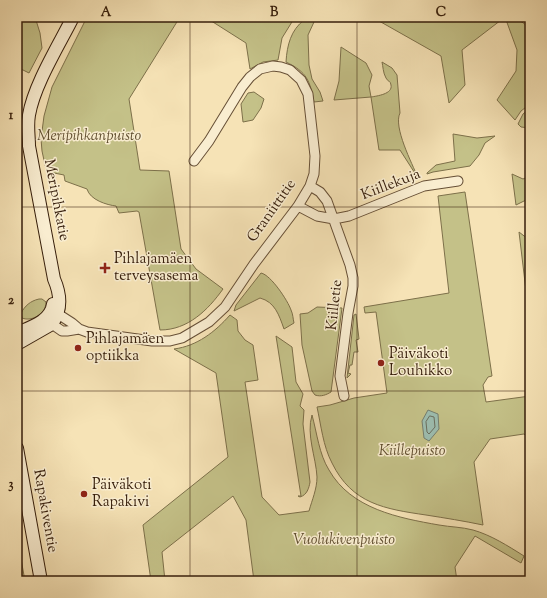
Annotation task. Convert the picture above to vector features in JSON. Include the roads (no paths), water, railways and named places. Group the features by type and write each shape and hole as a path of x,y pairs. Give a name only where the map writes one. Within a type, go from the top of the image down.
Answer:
{"main road":[{"name":"Meripihkatie","path":"53,318 60,298 54,279 29,146 29,116 36,90 73,17"},
{"path":"17,332 53,318"},
{"path":"17,344 53,318"},
{"name":"Rapakiventie","path":"17,448 41,581"}],"street":[{"name":"Graniittitie","path":"53,318 62,330 67,331 79,329 87,332 152,341 170,341 182,338 210,322 225,307 254,264 298,206 310,186 314,174 315,156 308,94 301,80 290,70 281,67 274,66 260,69 250,77 242,87 209,141 194,161"},
{"name":"Kiillekuja","path":"334,220 349,216 424,186 458,181"},
{"name":"Kiilletie","path":"310,186 320,192 327,200 350,265 353,278 340,376 344,396"},
{"path":"298,206 317,216 334,220"}],"water":[{"path":"428,410 438,414 439,429 429,441 424,438 422,421"}],"place":[{"name":"Pihlajamäen terveysasema","path":"105,268"},
{"name":"Pihlajamäen optiikka","path":"78,348"},
{"name":"Päiväkoti Louhikko","path":"381,363"},
{"name":"Päiväkoti Rapakivi","path":"84,494"}],"park label":[{"name":"Meripihkanpuisto","path":"89,136"},
{"name":"Kiillepuisto","path":"412,451"},
{"name":"Vuolukivenpuisto","path":"344,540"}]}
